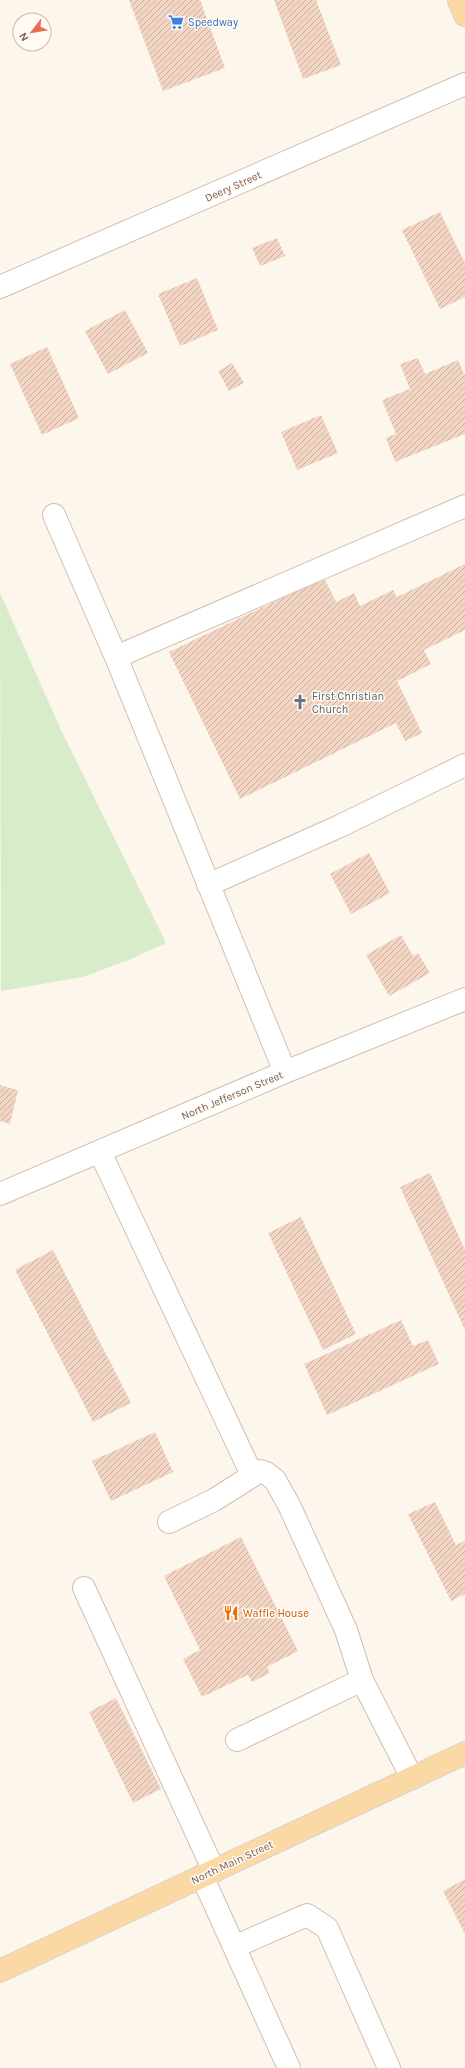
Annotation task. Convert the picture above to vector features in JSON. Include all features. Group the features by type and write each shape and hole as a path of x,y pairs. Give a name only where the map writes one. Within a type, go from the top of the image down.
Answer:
{"main road":[{"path":"459,0 465,15"},
{"name":"North Main Street","path":"0,1971 465,1753"}],"street":[{"name":"Deery Street","path":"0,288 465,84"},
{"path":"116,657 465,506"},
{"path":"54,515 116,657 285,1072"},
{"path":"208,885 340,826 465,765"},
{"name":"North Jefferson Street","path":"0,1194 285,1072 465,999"},
{"path":"100,1152 252,1475"},
{"path":"169,1522 214,1500 260,1471 266,1473 279,1485 346,1630 362,1680 412,1778"},
{"path":"84,1588 208,1873 234,1947 289,2068"},
{"path":"237,1740 362,1680"},
{"path":"234,1947 307,1915 327,1928 389,2068"}],"green space":[{"path":"0,593 61,730 166,943 131,959 83,977 1,991"}],"building":[{"path":"129,0 200,0 225,68 163,91"},
{"path":"274,0 316,0 341,65 303,79"},
{"path":"440,212 465,263 465,297 440,309 402,230"},
{"path":"277,238 285,256 260,266 252,248"},
{"path":"197,278 218,330 180,346 158,294"},
{"path":"125,310 148,353 108,374 85,331"},
{"path":"47,347 79,418 42,435 10,364"},
{"path":"418,358 425,374 458,360 465,376 465,434 395,462 386,438 396,434 382,400 410,389 400,364"},
{"path":"232,363 244,383 229,391 218,371"},
{"path":"321,415 338,453 297,470 281,432"},
{"name":"First Christian Church","path":"465,564 465,630 424,650 431,664 397,681 422,733 405,741 396,723 240,799 169,652 324,578 336,602 354,593 360,606 393,590 397,597"},
{"path":"369,853 390,893 351,914 330,874"},
{"path":"401,935 413,956 418,953 430,973 389,996 366,955"},
{"path":"0,1085 18,1090 10,1124 0,1121"},
{"path":"430,1173 465,1250 465,1330 400,1187"},
{"path":"301,1217 356,1334 323,1350 268,1233"},
{"path":"53,1250 131,1403 93,1422 15,1270"},
{"path":"401,1320 413,1346 428,1340 439,1364 327,1415 304,1364"},
{"path":"155,1432 173,1472 111,1501 92,1461"},
{"path":"435,1502 456,1545 465,1541 465,1594 451,1601 408,1514"},
{"name":"Waffle House","path":"241,1537 298,1651 267,1667 270,1673 252,1682 248,1675 202,1697 183,1659 200,1650 164,1576"},
{"path":"116,1698 161,1789 133,1803 89,1712"},
{"path":"465,1879 465,1934 443,1891"}],"place":[{"name":"Speedway","path":"176,22"},
{"name":"First Christian Church","path":"300,702"},
{"name":"Waffle House","path":"231,1613"}]}
